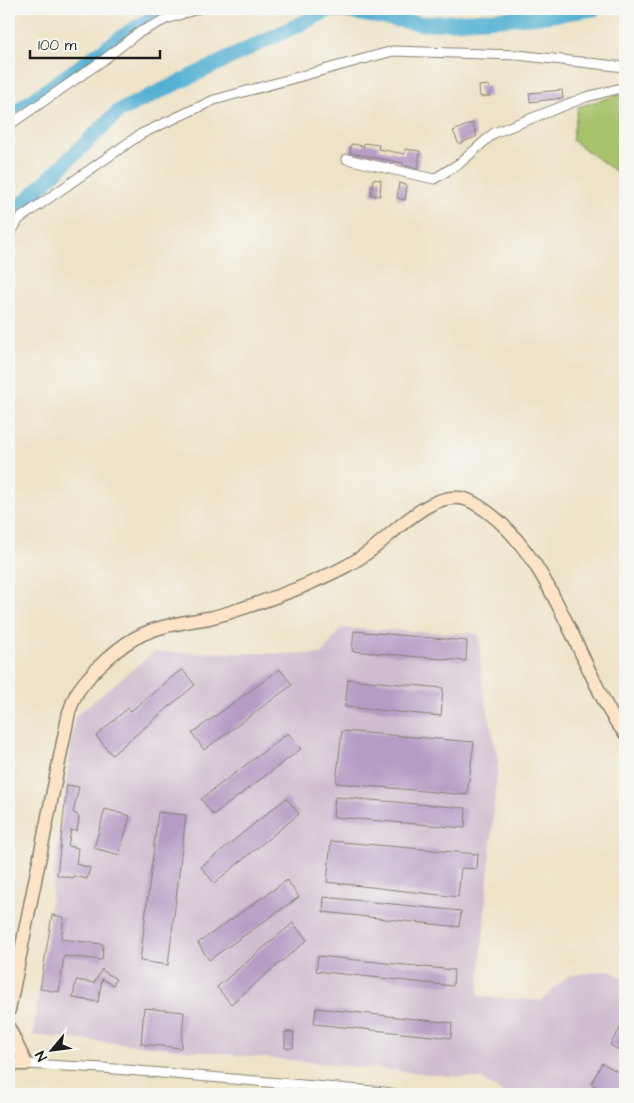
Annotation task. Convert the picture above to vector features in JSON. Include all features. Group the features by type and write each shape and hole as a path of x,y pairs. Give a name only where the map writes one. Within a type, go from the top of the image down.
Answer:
{"street":[{"path":"9,125 102,61 138,33 166,19 197,9"},
{"path":"9,235 19,219 141,134 214,100 393,51 517,55 625,67"},
{"path":"347,160 434,179 460,163 494,133 586,97 625,87"},
{"path":"9,1010 68,712 77,693 94,672 114,653 142,634 211,617 271,599 349,566 412,517 434,503 448,498 460,498 472,502 497,519 520,544 557,603 605,704 625,733"},
{"path":"9,1028 26,1064"},
{"path":"9,1064 122,1070 395,1094"}],"shaded area":[{"path":"341,628 479,634 482,682 498,760 478,996 541,1001 568,976 611,970 625,981 625,1094 504,1094 481,1079 33,1035 75,716 154,652 322,654"}],"green space":[{"path":"625,93 625,178 572,140 578,107"}],"building":[{"path":"489,85 490,96 480,97 479,86"},
{"path":"562,90 563,98 530,102 529,93"},
{"path":"472,123 477,136 459,144 453,131"},
{"path":"364,143 379,145 378,149 405,154 405,149 420,151 418,169 403,165 403,163 350,153 351,144 364,146"},
{"path":"373,179 381,180 380,196 371,195"},
{"path":"399,183 407,185 405,200 397,198"},
{"path":"354,631 467,641 466,661 352,651"},
{"path":"182,669 195,685 112,755 96,736 128,708 131,711"},
{"path":"280,669 292,685 204,750 192,733"},
{"path":"348,679 443,688 441,716 345,707"},
{"path":"342,731 474,742 467,795 336,783"},
{"path":"288,733 301,749 213,815 201,799"},
{"path":"67,785 79,787 73,813 79,817 77,831 71,830 68,846 78,848 76,864 90,868 87,879 57,875"},
{"path":"335,797 466,808 465,828 333,817"},
{"path":"286,798 299,814 214,883 201,867"},
{"path":"105,809 130,816 119,855 94,848"},
{"path":"158,812 186,815 168,965 140,961"},
{"path":"331,841 478,854 477,869 461,868 458,897 327,882"},
{"path":"287,880 299,897 209,960 198,943"},
{"path":"324,897 461,911 459,927 323,912"},
{"path":"52,915 64,917 61,939 103,944 102,960 64,956 59,992 40,989"},
{"path":"293,923 307,940 231,1004 217,987"},
{"path":"318,956 454,970 453,986 316,971"},
{"path":"102,969 116,979 113,985 102,979 98,1002 73,998 76,980 94,983"},
{"path":"144,1008 184,1012 181,1048 141,1044"},
{"path":"316,1008 452,1023 451,1038 314,1024"},
{"path":"621,1027 625,1029 625,1054 610,1045"},
{"path":"285,1032 294,1032 293,1048 285,1048"},
{"path":"602,1063 625,1076 625,1094 611,1094 591,1084"}],"waterway":[{"path":"9,113 128,29 161,9"},
{"path":"9,217 119,111 331,9 423,24 545,16 594,9"}]}
